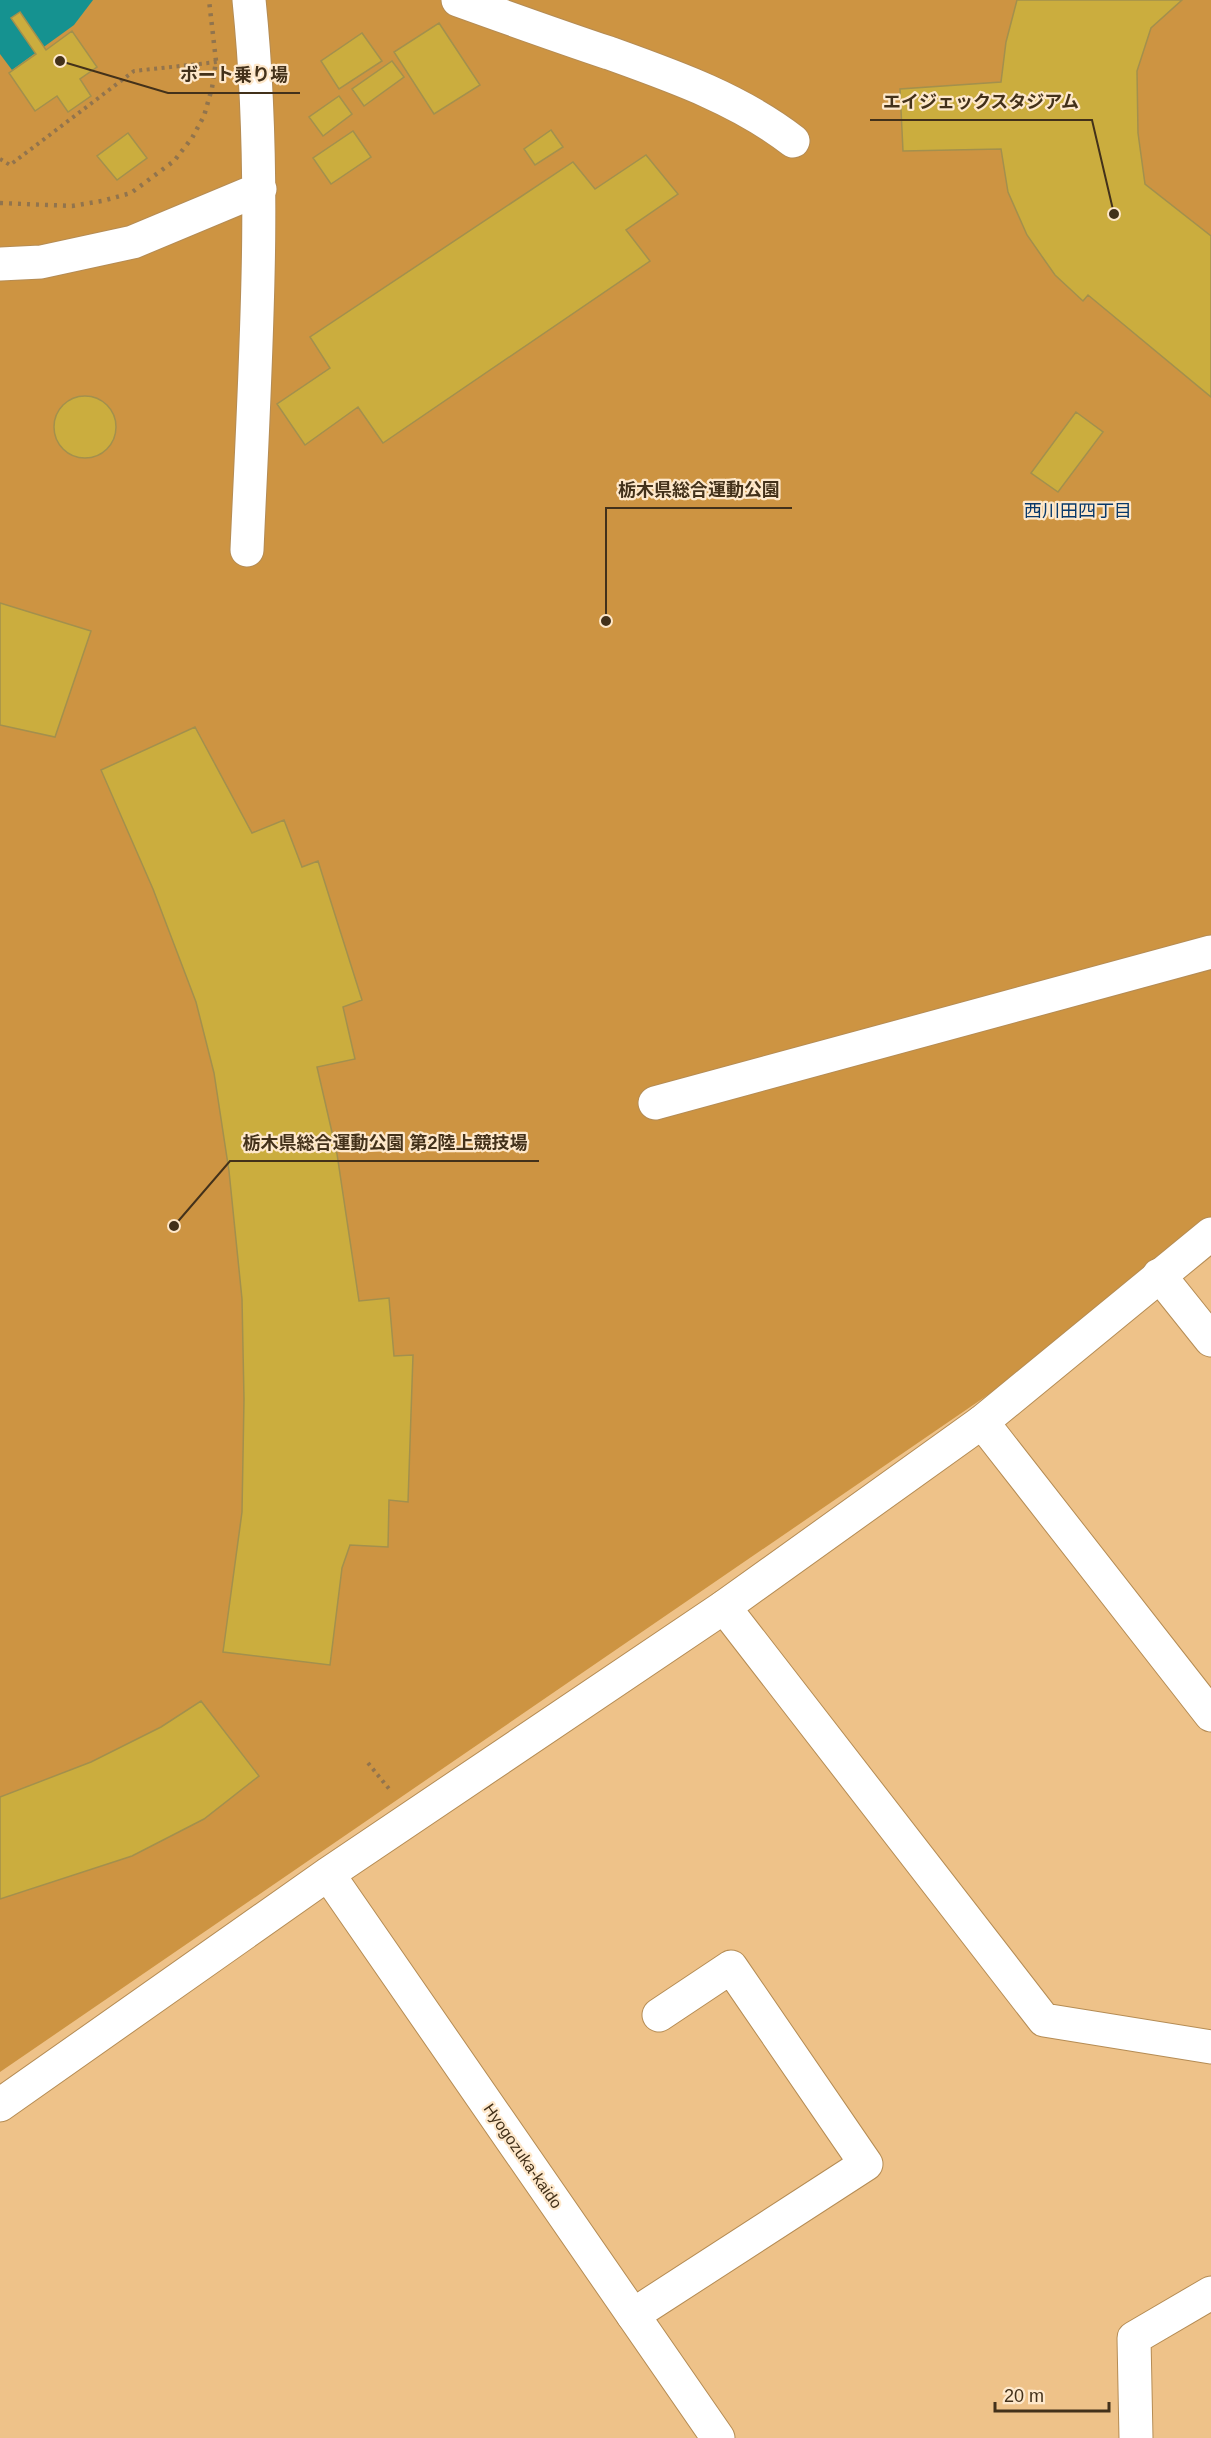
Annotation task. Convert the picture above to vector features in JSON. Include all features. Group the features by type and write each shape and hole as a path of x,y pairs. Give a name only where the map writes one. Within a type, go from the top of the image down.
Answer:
{"street":[{"path":"247,550 260,189 255,58 249,0"},
{"path":"458,0 638,63 715,95 765,119 793,141"},
{"path":"0,264 41,262 133,242 260,189"},
{"path":"655,1103 1211,952"},
{"path":"0,2105 328,1874 724,1607 982,1422 1211,1234"},
{"path":"1160,1275 1211,1340"},
{"path":"982,1422 1211,1715"},
{"path":"724,1607 1044,2020 1211,2047"},
{"name":"Hyogozuka-kaido","path":"328,1874 718,2438"},
{"path":"633,2315 866,2164 731,1967 659,2015"},
{"path":"1136,2438 1134,2338 1211,2293"}],"path":[{"path":"0,159 10,165 134,71 255,58"}],"shaded area":[{"path":"0,0 1211,0 1211,1242 0,2072"}],"water":[{"path":"0,0 93,0 74,25 12,70 0,54"}],"building":[{"path":"1017,0 1182,0 1151,28 1137,71 1138,133 1145,184 1211,236 1211,397 1088,295 1083,301 1055,275 1027,235 1008,192 1001,149 903,151 900,89 1001,82 1006,42"},
{"path":"20,12 46,50 72,31 97,67 80,79 91,96 68,112 57,96 35,111 9,73 36,54 11,18"},
{"path":"439,23 480,85 434,114 394,52"},
{"path":"362,33 382,61 339,89 321,61"},
{"path":"392,61 404,77 364,106 352,89"},
{"path":"339,96 352,114 323,136 309,117"},
{"path":"551,130 563,147 535,165 524,149"},
{"path":"353,131 371,157 331,184 313,158"},
{"path":"128,133 147,158 117,180 97,156"},
{"path":"646,155 678,194 626,230 650,261 383,443 358,407 305,445 277,404 330,368 310,337 573,162 595,189"},
{"path":"79,396 91,396 107,405 114,415 116,427 114,439 107,449 91,458 79,458 68,453 59,444 54,433 54,421 59,410 68,401"},
{"path":"1076,412 1103,432 1058,492 1031,473"},
{"path":"0,603 91,631 55,737 0,725"},
{"path":"195,727 252,833 284,820 302,867 318,861 362,1000 343,1007 355,1059 317,1067 337,1154 359,1301 389,1298 394,1356 413,1355 408,1502 389,1500 388,1547 350,1545 342,1568 330,1665 223,1652 242,1512 244,1399 242,1299 229,1171 214,1073 196,1002 153,889 101,770"},
{"path":"201,1701 259,1776 204,1819 132,1856 0,1899 0,1797 91,1762 161,1727"}],"railway":[{"path":"0,203 72,206 102,201 131,193 174,161 192,138 204,116 212,88 216,61 209,0"}],"place":[{"name":"ボート乗り場","path":"60,61"},
{"name":"エイジェックスタジアム","path":"1114,214"},
{"name":"栃木県総合運動公園","path":"606,621"},
{"name":"栃木県総合運動公園 第2陸上競技場","path":"174,1226"}],"district":[{"name":"西川田四丁目","path":"1078,511"}]}
